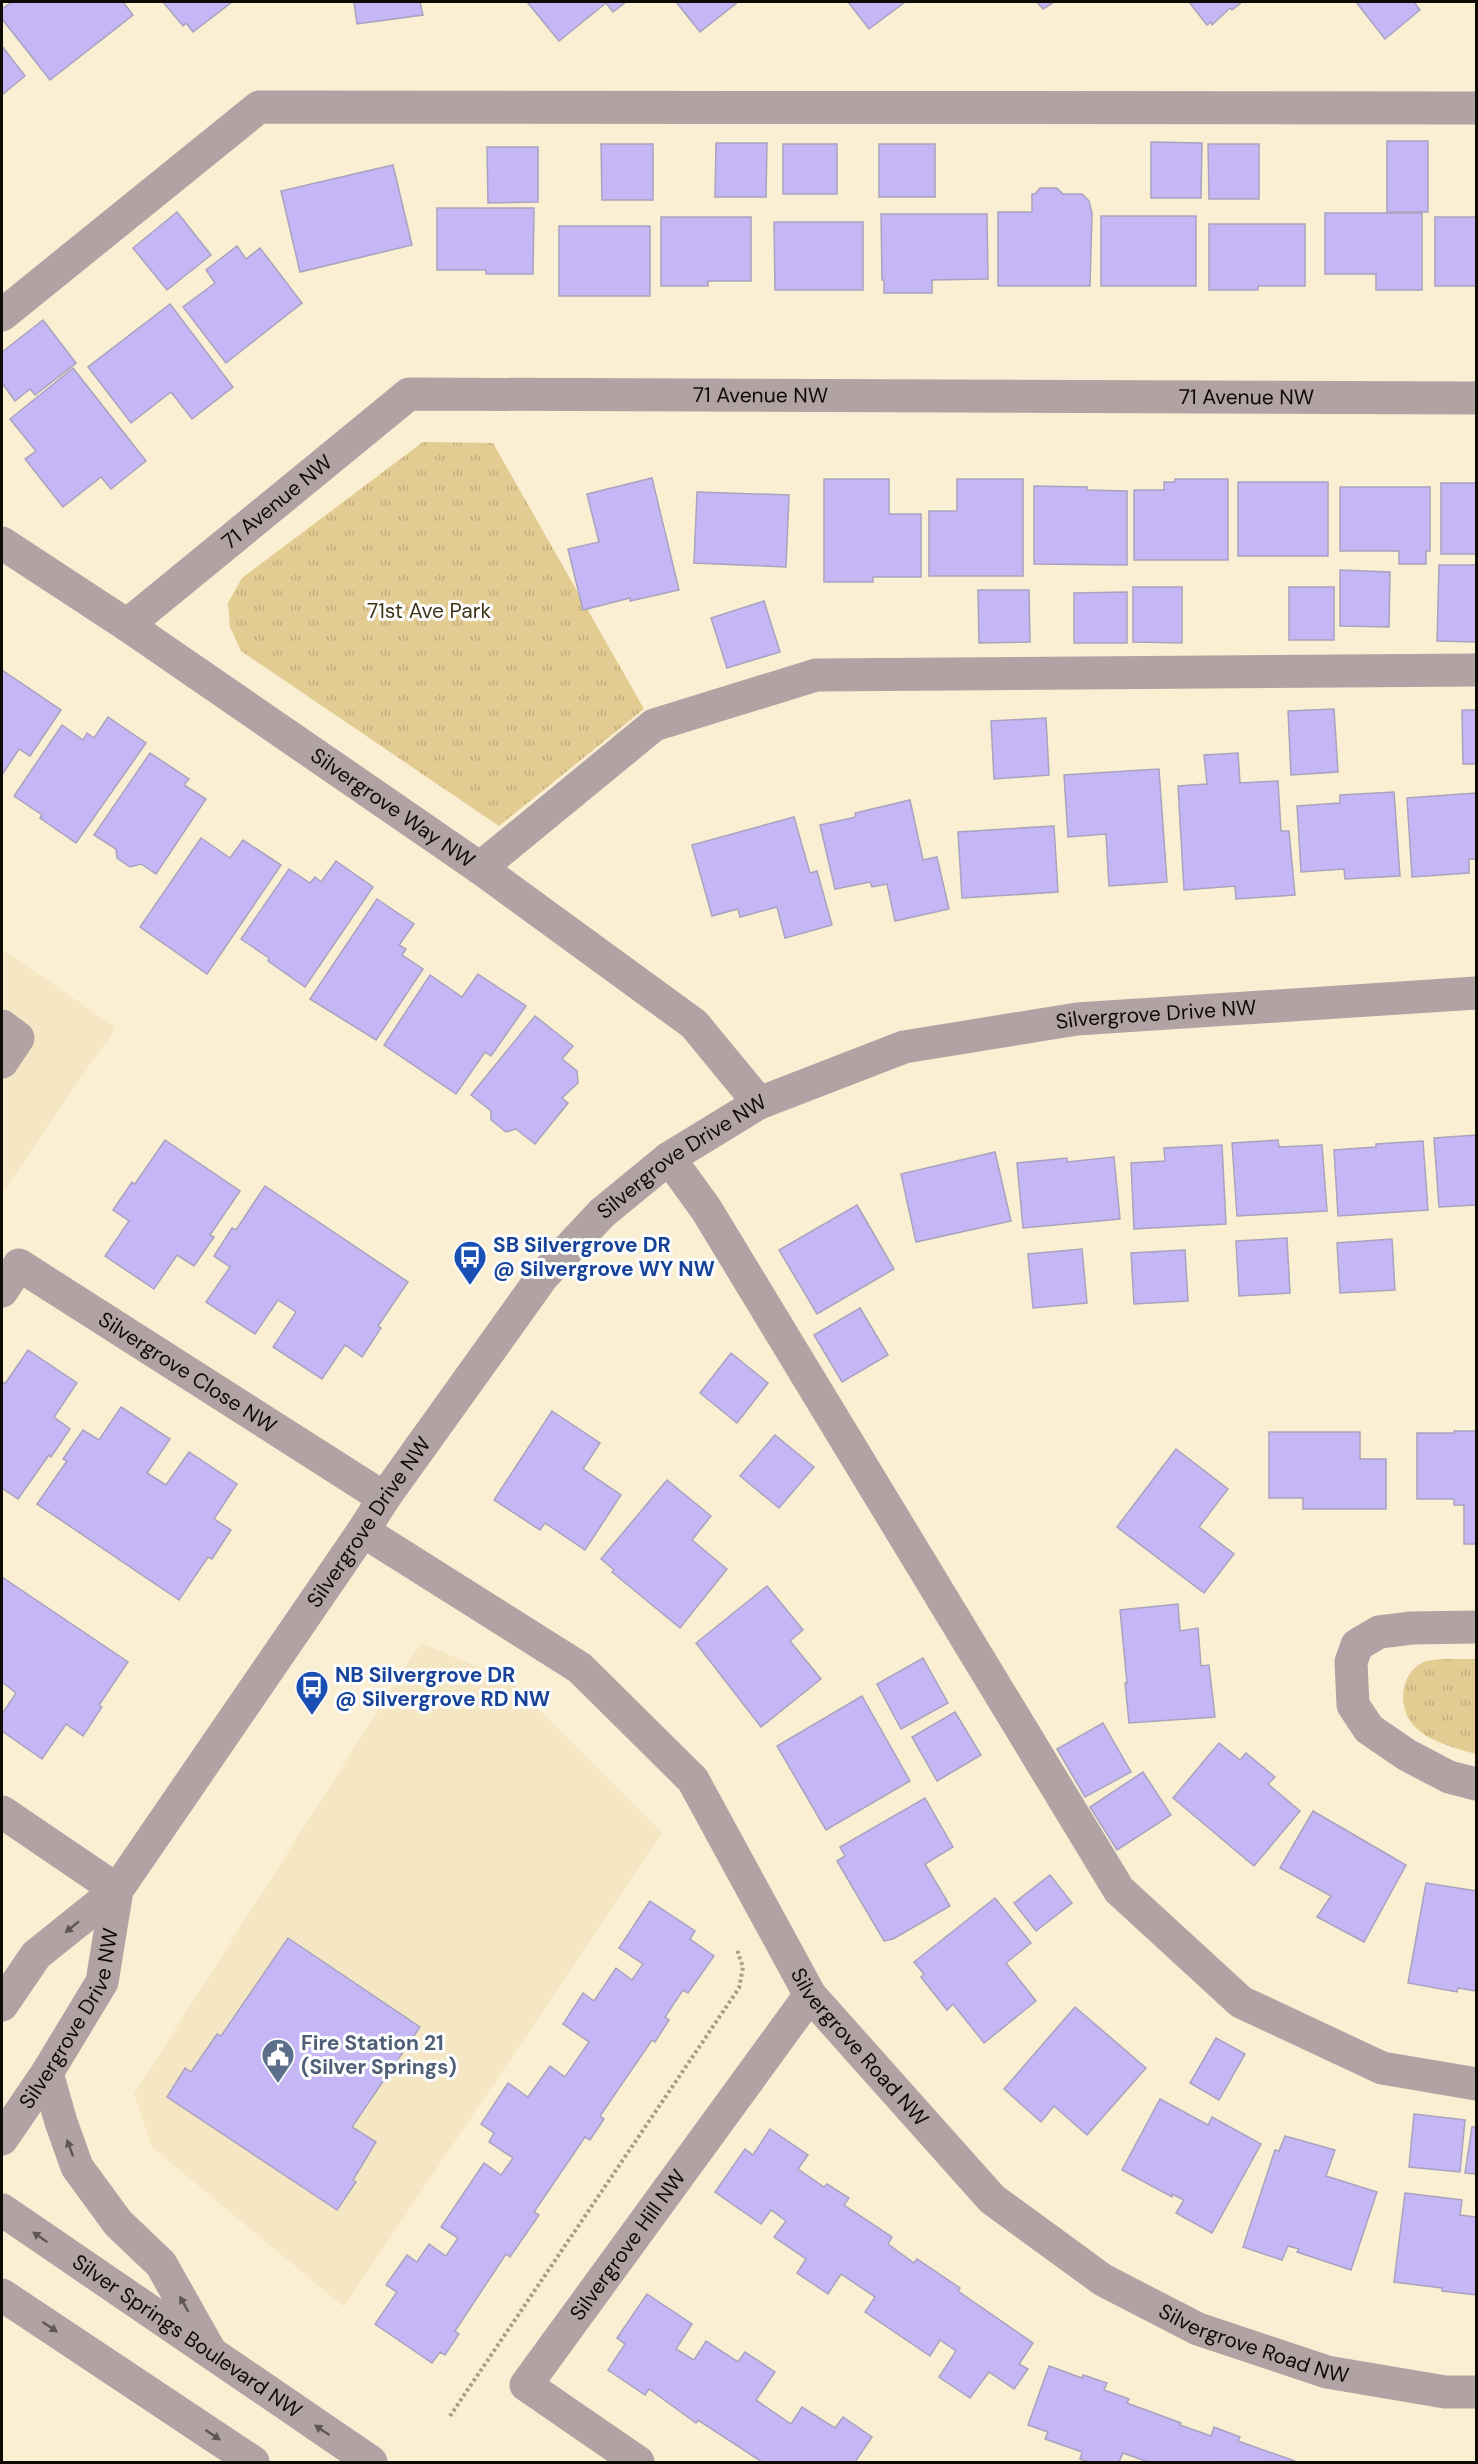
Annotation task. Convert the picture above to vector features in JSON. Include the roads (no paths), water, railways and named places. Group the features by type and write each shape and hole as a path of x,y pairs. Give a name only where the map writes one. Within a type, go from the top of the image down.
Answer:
{"street":[{"path":"2,315 259,107 1476,108"},
{"name":"71 Avenue NW","path":"127,625 409,393 1476,398"},
{"name":"Silvergrove Way NW","path":"2,543 127,625 480,868 694,1024 759,1103"},
{"path":"480,868 654,724 816,675 1476,670"},
{"name":"Silvergrove Drive NW","path":"2,2005 36,1955 117,1890 384,1498 543,1276 602,1213 669,1158 759,1103 904,1047 1077,1019 1476,993"},
{"path":"2,1026 18,1038 2,1062"},
{"path":"669,1158 706,1209 1119,1890 1241,2002 1382,2068 1476,2084"},
{"name":"Silvergrove Close NW","path":"2,1291 19,1265 384,1498"},
{"name":"Silvergrove Road NW","path":"363,1531 580,1668 693,1780 810,1995 992,2199 1103,2280 1197,2329 1327,2372 1445,2392 1476,2392"},
{"path":"1476,1627 1412,1628 1379,1632 1357,1646 1351,1662 1353,1705 1369,1729 1407,1755 1449,1777 1476,1784"},
{"path":"2,1812 117,1890"},
{"name":"Silvergrove Drive NW","path":"2,2139 47,2073 102,1982 117,1890"},
{"name":"Silvergrove Hill NW","path":"638,2463 526,2385 810,1995"},
{"path":"47,2073 77,2168 118,2223 161,2264 212,2355"},
{"name":"Silver Springs Boulevard NW","path":"2,2210 371,2463"},
{"path":"2,2295 253,2463"}],"place":[{"name":"SB Silvergrove DR @ Silvergrove WY NW","path":"470,1286"},
{"name":"NB Silvergrove DR @ Silvergrove RD NW","path":"312,1716"},
{"name":"Fire Station 21 (Silver Springs)","path":"278,2084"}],"park label":[{"name":"71st Ave Park","path":"429,611"}]}
